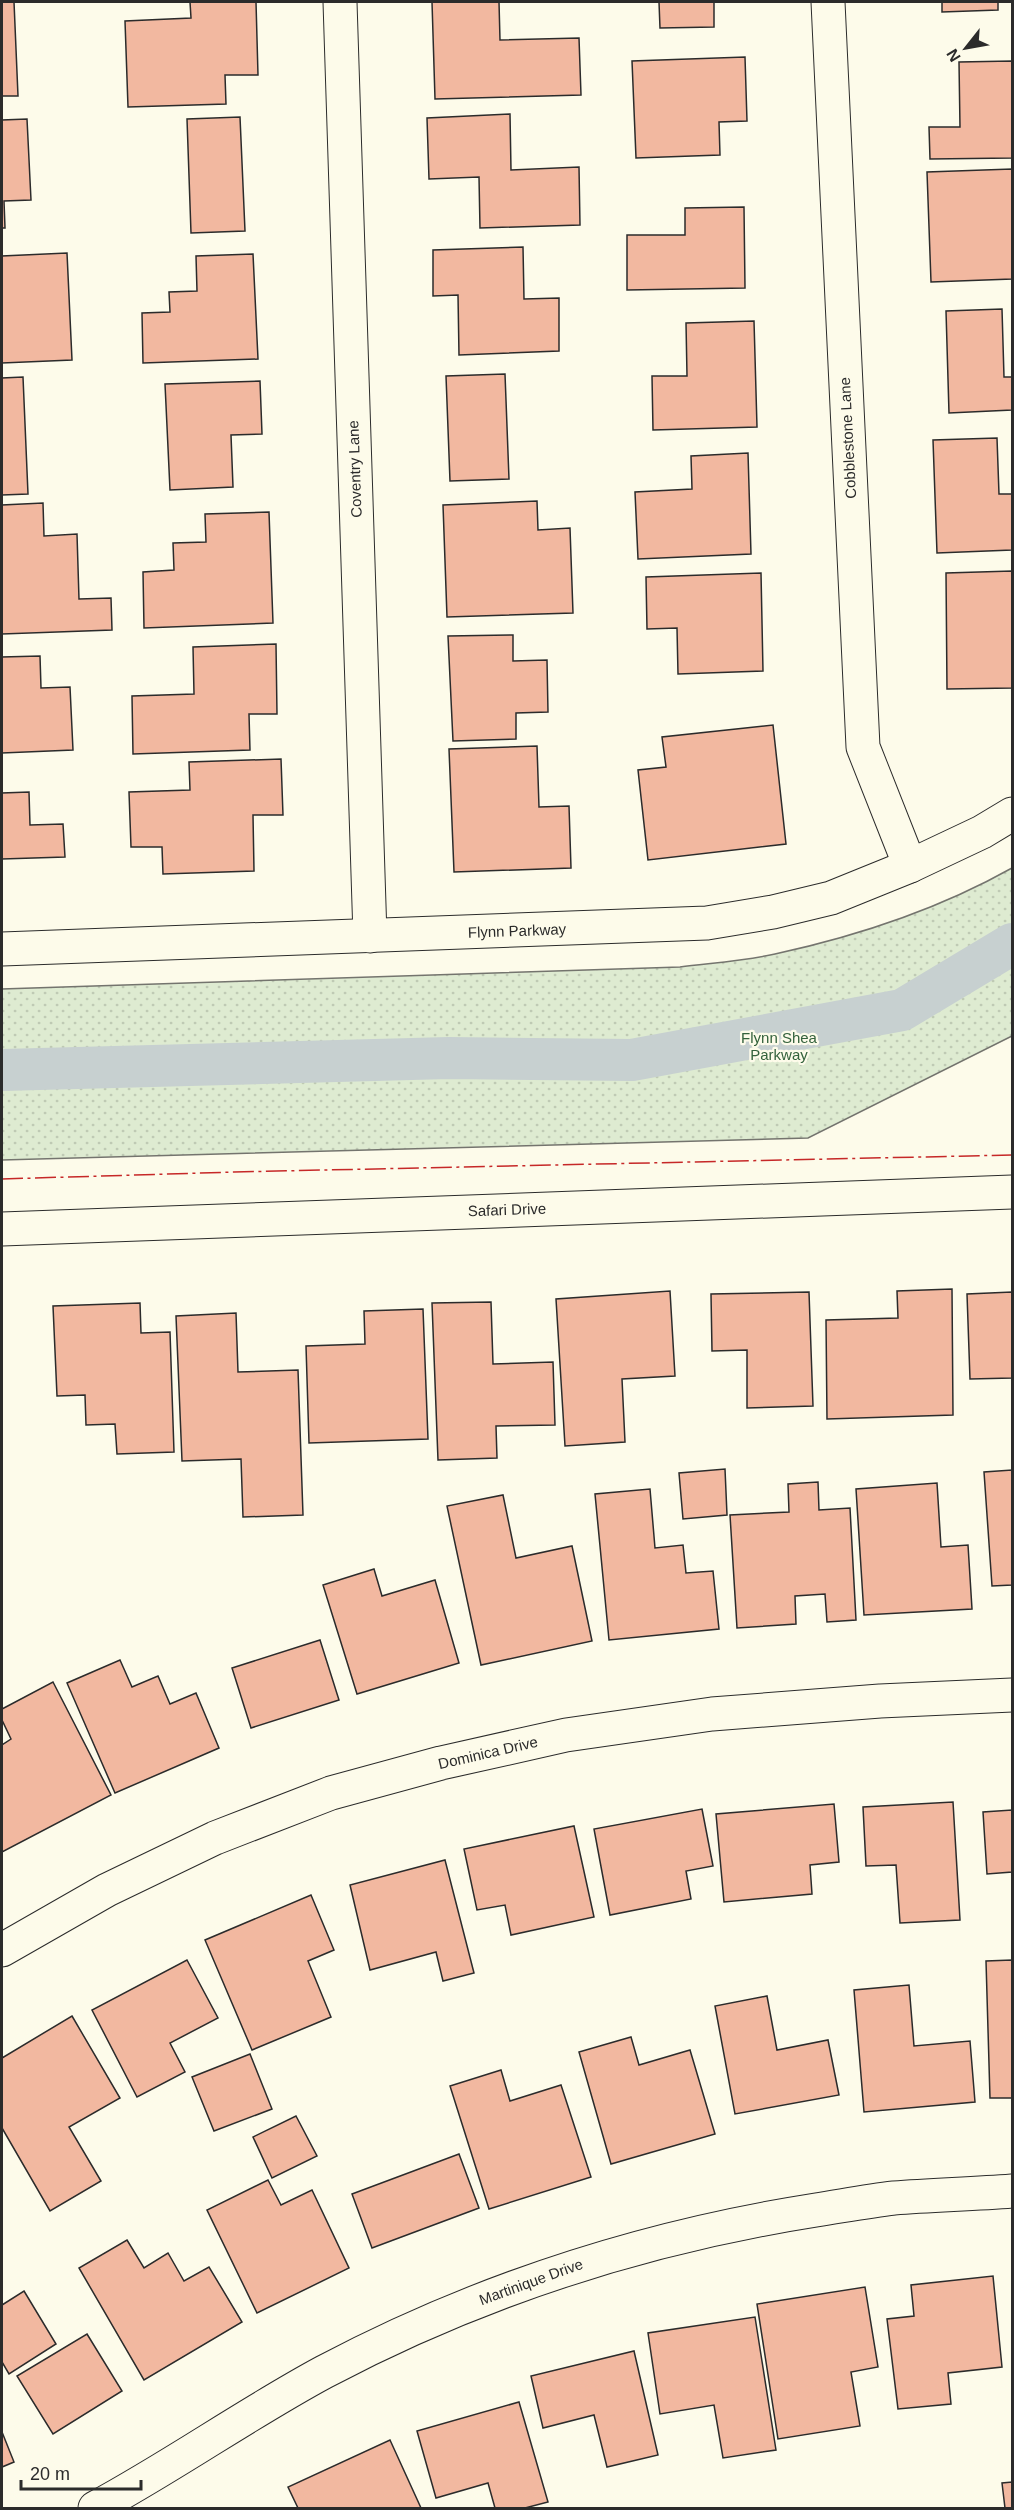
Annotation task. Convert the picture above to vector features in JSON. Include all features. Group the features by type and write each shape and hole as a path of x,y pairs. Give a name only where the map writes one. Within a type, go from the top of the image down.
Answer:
{"street":[{"name":"Coventry Lane","path":"340,2 370,936"},
{"name":"Cobblestone Lane","path":"828,2 863,747 910,866"},
{"name":"Flynn Parkway","path":"2,949 707,923 773,912 831,898 910,866 982,832 1012,814"},
{"name":"Safari Drive","path":"2,1229 1012,1192"},
{"name":"Dominica Drive","path":"2,1950 107,1890 214,1838 331,1793 441,1763 566,1735 712,1714 880,1701 1012,1695"},
{"name":"Martinique Drive","path":"95,2508 130,2489 239,2420 325,2371 491,2296 577,2264 755,2220 892,2199 1012,2191"}],"green space":[{"name":"Flynn Shea Parkway","path":"1012,868 1012,1036 808,1138 2,1160 2,989 680,967 727,962 806,947 867,930 956,896"}],"building":[{"path":"2,2 14,2 18,96 2,96"},
{"path":"190,2 256,2 258,75 225,75 226,104 128,107 125,21 191,18"},
{"path":"432,2 499,2 500,40 579,38 581,95 435,99"},
{"path":"659,2 714,2 714,27 660,28"},
{"path":"942,2 998,2 998,10 942,12"},
{"path":"745,57 747,121 719,122 720,155 636,158 632,61"},
{"path":"1012,61 1012,158 930,159 929,127 960,127 959,62"},
{"path":"510,114 511,170 579,167 580,225 480,228 479,177 429,179 427,118"},
{"path":"240,117 245,231 191,233 187,119"},
{"path":"27,119 31,200 4,201 5,228 2,228 2,120"},
{"path":"1012,169 1012,279 931,282 927,172"},
{"path":"744,207 745,288 627,290 627,235 685,235 685,208"},
{"path":"523,247 524,299 559,298 559,351 459,355 458,295 433,296 433,250"},
{"path":"67,253 72,360 2,363 2,256"},
{"path":"253,254 258,359 143,363 142,313 170,312 169,292 197,291 196,256"},
{"path":"1002,309 1004,377 1012,377 1012,410 949,413 946,311"},
{"path":"754,321 757,427 653,430 652,376 687,376 686,323"},
{"path":"505,374 509,479 450,481 446,376"},
{"path":"23,377 28,494 2,495 2,378"},
{"path":"260,381 262,434 231,435 233,487 170,490 165,384"},
{"path":"997,438 999,494 1012,494 1012,550 937,553 933,440"},
{"path":"748,453 751,554 638,559 635,492 692,489 691,456"},
{"path":"537,501 538,530 570,528 573,613 447,617 443,505"},
{"path":"43,503 44,536 77,534 79,599 111,598 112,630 2,634 2,505"},
{"path":"269,512 273,623 144,628 143,572 174,570 173,543 206,542 205,514"},
{"path":"1012,571 1012,688 947,689 946,573"},
{"path":"761,573 763,671 678,674 677,628 647,629 646,577"},
{"path":"513,635 513,661 547,660 548,712 516,713 516,739 453,741 448,636"},
{"path":"276,644 277,714 249,714 250,750 133,754 132,696 194,694 193,647"},
{"path":"40,656 41,688 70,687 73,750 2,753 2,657"},
{"path":"773,725 786,844 648,860 638,770 666,767 662,737"},
{"path":"537,746 539,807 569,806 571,868 454,872 449,749"},
{"path":"281,759 283,815 253,815 254,871 163,874 162,847 131,847 129,792 190,790 189,762"},
{"path":"29,792 30,825 63,824 65,857 2,859 2,793"},
{"path":"952,1289 953,1415 827,1419 826,1320 898,1318 897,1291"},
{"path":"670,1291 675,1376 622,1379 625,1442 565,1446 556,1299"},
{"path":"809,1292 813,1406 747,1408 747,1350 712,1351 711,1294"},
{"path":"1012,1292 1012,1378 970,1379 967,1294"},
{"path":"491,1302 493,1364 553,1362 555,1425 496,1426 497,1458 438,1460 432,1303"},
{"path":"140,1303 141,1333 170,1332 174,1452 117,1454 115,1424 86,1425 85,1395 57,1396 53,1306"},
{"path":"423,1309 428,1439 309,1443 306,1346 365,1344 364,1311"},
{"path":"236,1313 238,1372 298,1370 303,1515 243,1517 241,1459 182,1461 176,1316"},
{"path":"725,1469 727,1515 683,1519 679,1473"},
{"path":"1012,1470 1012,1585 992,1586 984,1472"},
{"path":"818,1482 819,1510 850,1508 856,1620 827,1622 825,1594 795,1596 796,1624 737,1628 730,1515 789,1512 788,1484"},
{"path":"937,1483 941,1547 968,1545 972,1609 864,1615 856,1489"},
{"path":"650,1489 655,1548 683,1545 686,1573 713,1571 719,1629 609,1640 595,1494"},
{"path":"503,1495 516,1558 572,1546 592,1641 481,1665 447,1506"},
{"path":"374,1569 382,1596 435,1580 459,1663 357,1694 323,1585"},
{"path":"320,1640 339,1700 251,1728 232,1668"},
{"path":"120,1660 132,1687 158,1676 170,1704 196,1693 219,1748 115,1793 67,1683"},
{"path":"53,1682 111,1795 2,1852 2,1745 11,1739 2,1720 2,1709"},
{"path":"953,1802 960,1920 900,1923 896,1865 866,1866 863,1807"},
{"path":"834,1804 839,1862 810,1865 812,1894 724,1902 716,1814"},
{"path":"702,1809 713,1866 686,1871 691,1899 610,1915 594,1829"},
{"path":"1012,1810 1012,1872 987,1874 983,1812"},
{"path":"574,1826 594,1917 511,1935 505,1905 477,1910 464,1849"},
{"path":"445,1860 474,1973 443,1981 436,1952 370,1970 350,1885"},
{"path":"311,1895 334,1950 308,1961 331,2017 252,2050 205,1940"},
{"path":"187,1960 218,2018 170,2043 185,2072 137,2097 92,2010"},
{"path":"1012,1960 1012,2098 990,2098 986,1961"},
{"path":"909,1985 914,2046 970,2041 975,2102 864,2112 854,1990"},
{"path":"767,1996 777,2050 828,2040 839,2095 735,2114 715,2006"},
{"path":"72,2016 120,2098 69,2127 101,2181 50,2211 2,2128 2,2058"},
{"path":"631,2037 639,2065 690,2050 715,2134 611,2164 579,2052"},
{"path":"250,2054 272,2109 214,2131 192,2077"},
{"path":"501,2070 510,2101 561,2085 591,2177 489,2209 450,2086"},
{"path":"296,2116 317,2156 272,2178 253,2137"},
{"path":"459,2154 479,2208 372,2248 352,2194"},
{"path":"268,2180 281,2205 312,2190 349,2268 257,2313 207,2210"},
{"path":"127,2240 144,2268 168,2253 184,2281 209,2267 242,2322 144,2380 79,2268"},
{"path":"993,2276 1002,2367 948,2373 951,2404 898,2409 887,2319 914,2316 911,2285"},
{"path":"865,2287 878,2367 851,2372 860,2426 778,2439 757,2304"},
{"path":"24,2291 56,2344 9,2374 2,2362 2,2305"},
{"path":"755,2317 776,2450 723,2458 714,2405 660,2414 648,2333"},
{"path":"87,2334 122,2391 53,2434 17,2376"},
{"path":"634,2351 658,2455 607,2467 594,2415 543,2428 531,2376"},
{"path":"519,2402 548,2502 525,2508 495,2508 488,2483 436,2498 417,2431"},
{"path":"2,2432 14,2462 2,2467"},
{"path":"390,2440 421,2508 298,2508 288,2487"},
{"path":"1012,2482 1012,2508 1005,2508 1002,2483"}],"waterway":[{"path":"2,1070 449,1058 632,1060 902,1010 1012,944"}],"power":[{"path":"2,1179 1012,1155"}]}
